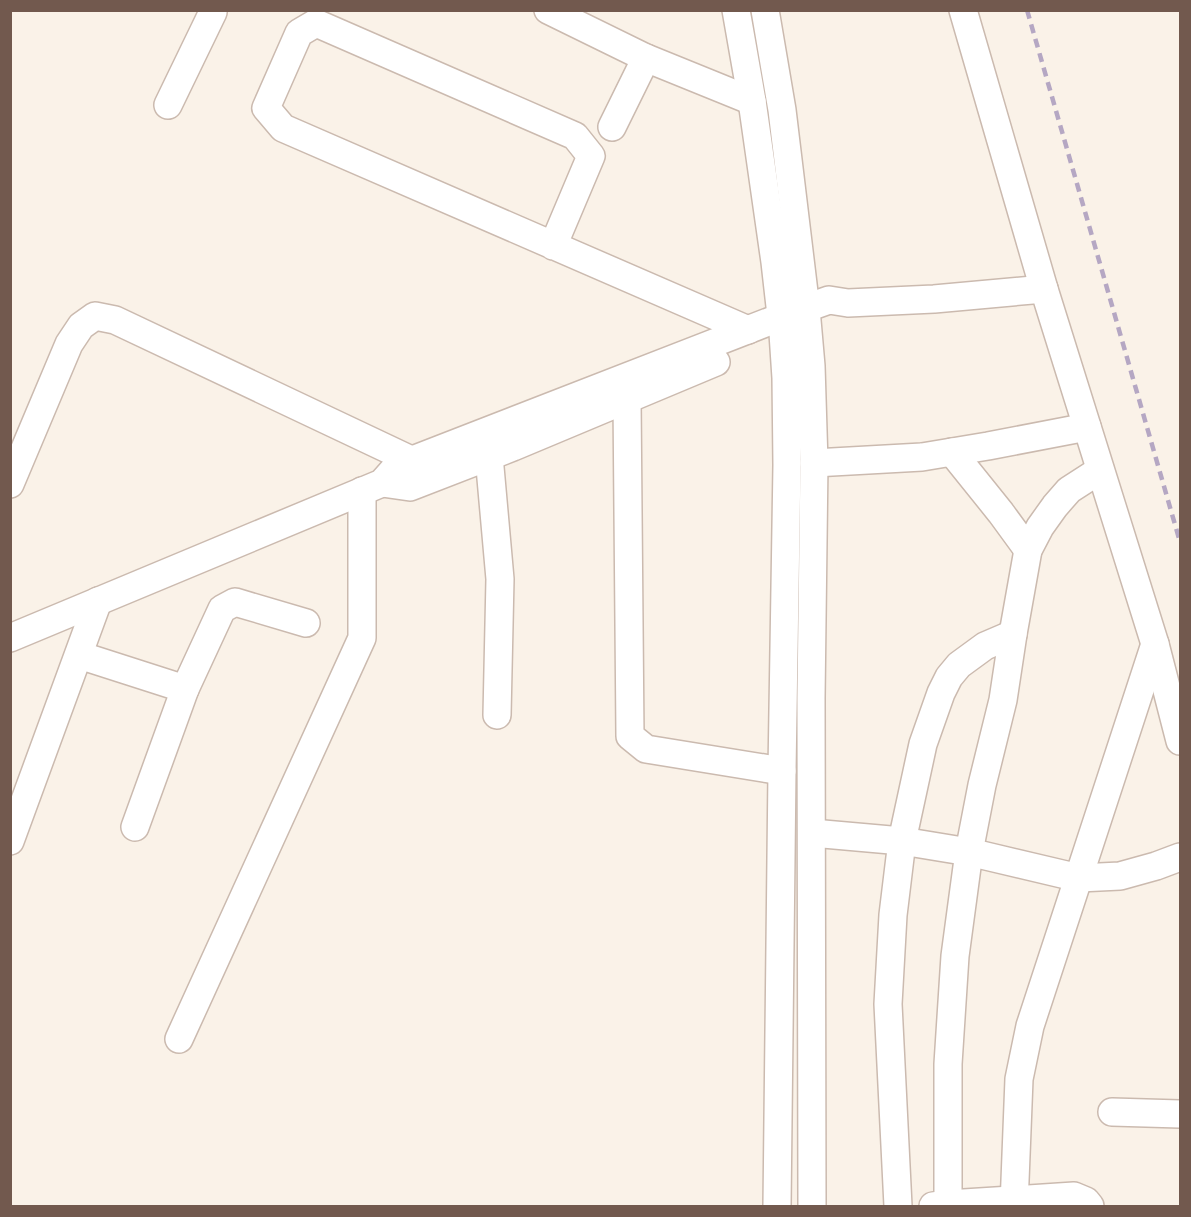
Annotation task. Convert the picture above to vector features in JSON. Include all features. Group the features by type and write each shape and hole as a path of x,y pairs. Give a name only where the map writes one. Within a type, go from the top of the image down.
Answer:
{"street":[{"path":"168,105 212,10"},
{"path":"548,10 646,58 752,101"},
{"path":"736,10 752,101 775,262 811,366 814,463 811,698 812,1206"},
{"path":"765,10 782,110 794,321 786,378 788,465 777,1206"},
{"path":"963,10 1044,289 1155,644 1180,741"},
{"path":"553,246 591,156 575,136 316,23 299,33 266,108 283,128 553,246 748,330"},
{"path":"612,127 646,58"},
{"path":"372,487 410,487 489,456 627,399 794,321 829,300 848,303 934,299 1044,289"},
{"path":"10,484 69,344 81,326 95,316 115,320 411,460"},
{"path":"10,638 372,487 397,466 411,460 748,330 794,321"},
{"path":"627,399 630,736 646,749 782,771"},
{"path":"814,463 922,457 1087,427"},
{"path":"952,452 1028,550"},
{"path":"489,456 500,579 497,715"},
{"path":"1090,1206 1086,1201 1074,1196 1014,1203 943,1206 948,1064 955,956 969,852 982,785 1003,700 1028,550 1040,526 1069,490 1100,470"},
{"path":"179,1039 362,638 372,487"},
{"path":"10,841 98,601"},
{"path":"135,827 185,689 222,609 235,602 306,623"},
{"path":"898,1206 888,1004 892,915 902,841 923,744 940,693 959,665 985,646 1013,634"},
{"path":"1014,1203 1019,1078 1030,1026 1155,644"},
{"path":"79,655 185,689"},
{"path":"812,833 902,841 969,852 1079,878 1120,876 1180,857"},
{"path":"1112,1112 1180,1114"}],"railway":[{"path":"1027,10 1180,542"}]}
